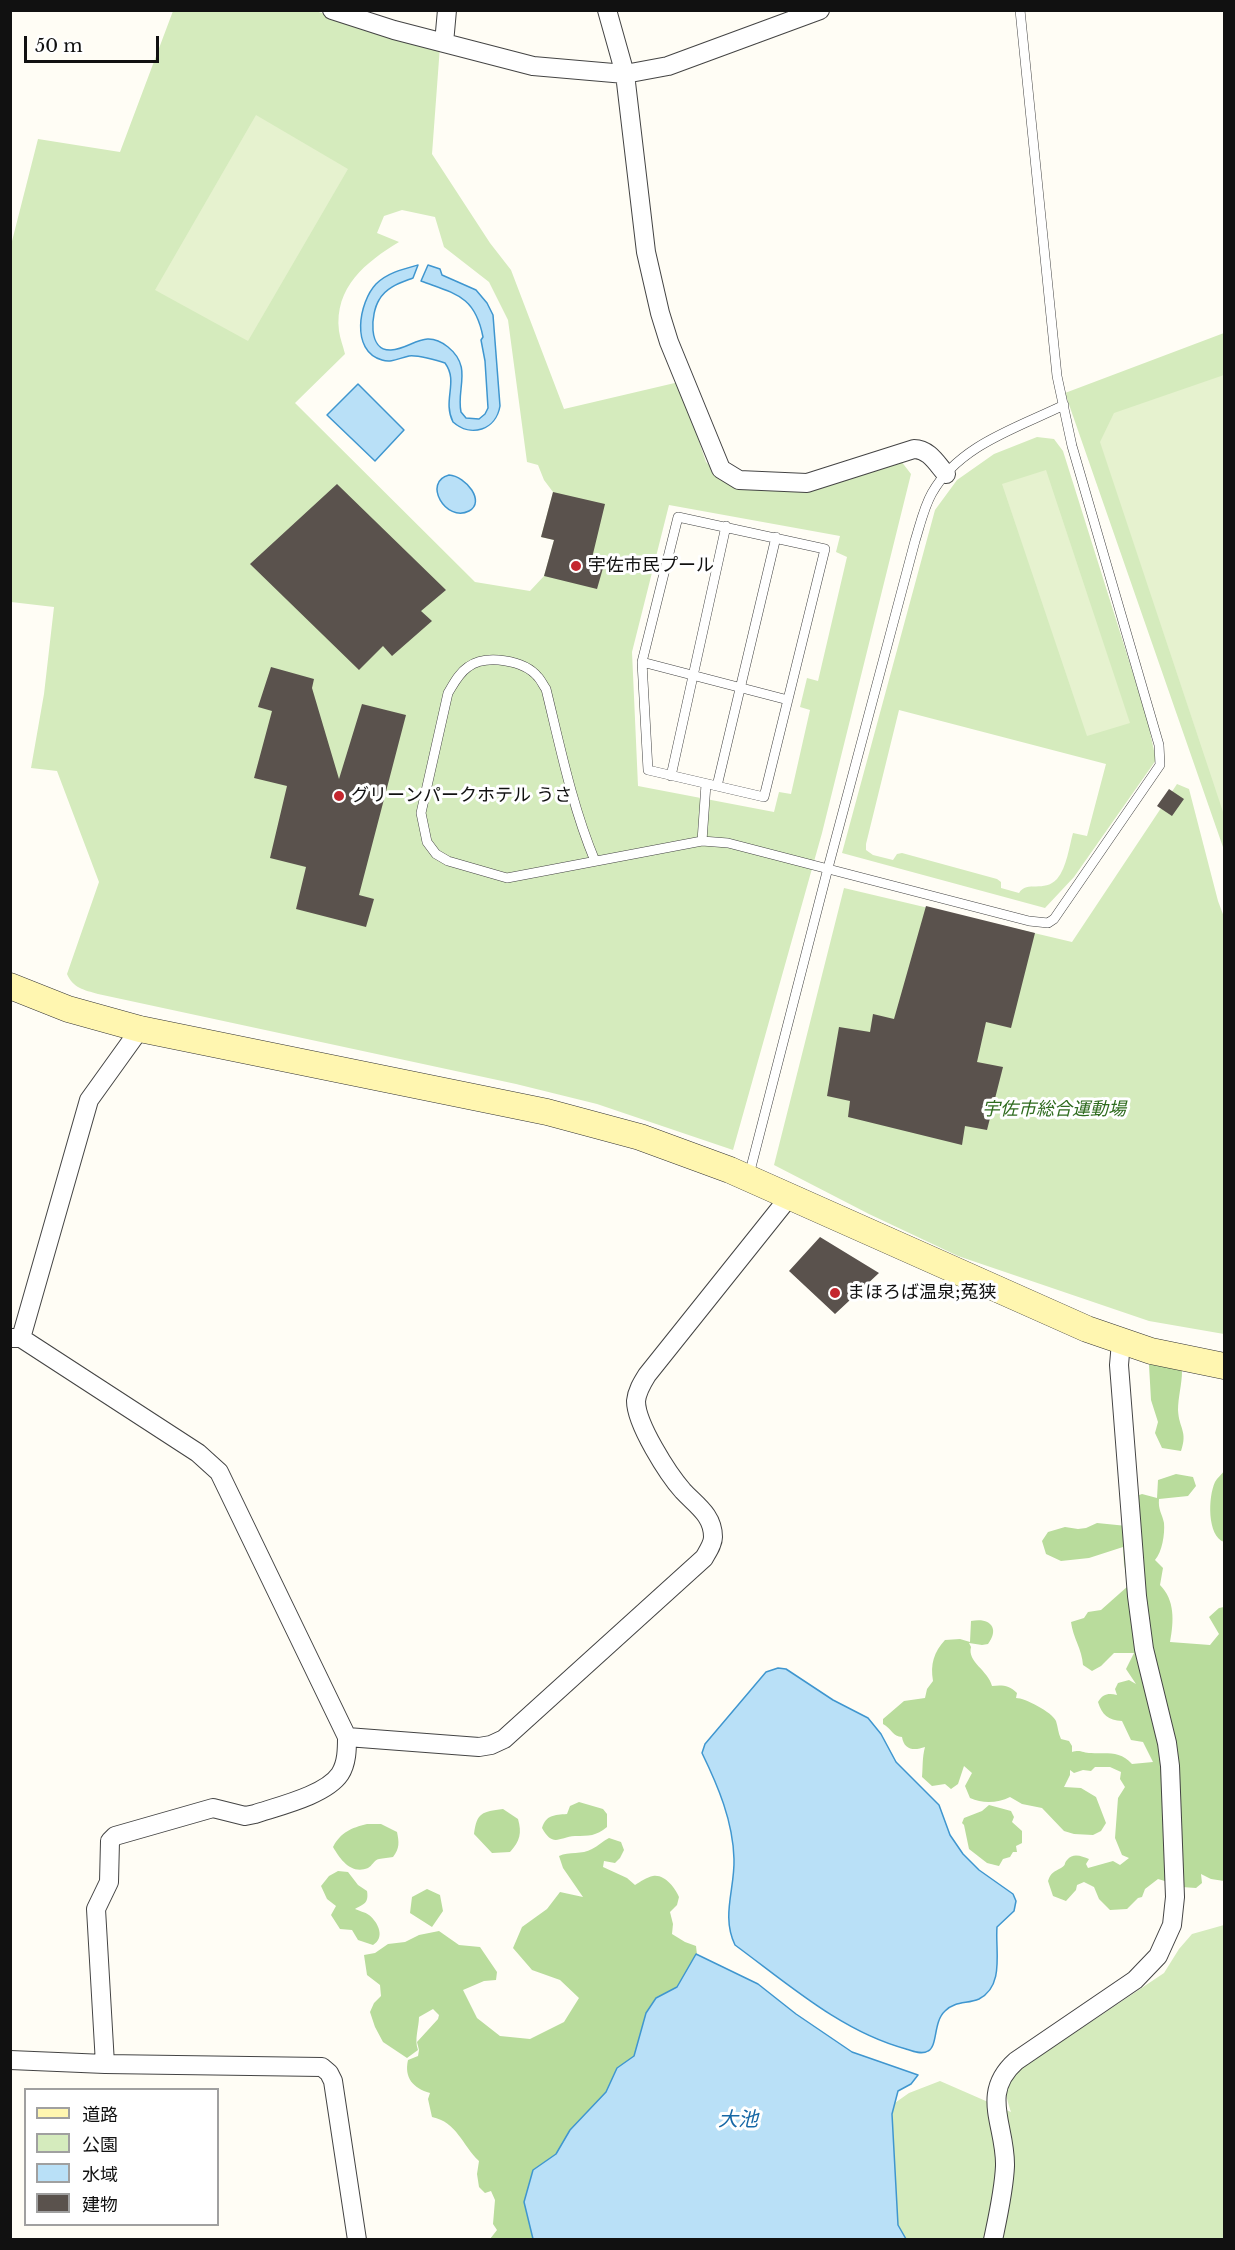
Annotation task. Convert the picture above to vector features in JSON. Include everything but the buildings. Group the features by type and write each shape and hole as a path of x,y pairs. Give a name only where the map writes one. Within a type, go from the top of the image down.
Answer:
{"street":[{"path":"332,10 533,66 625,74 668,66 820,10"},
{"path":"444,43 447,10"},
{"path":"607,10 625,74 647,259 660,314 673,352 721,469 739,480 807,483 914,449 921,449 946,474"},
{"path":"10,987 68,1009 140,1029 585,1121 681,1150 1121,1342 1151,1351 1224,1366"},
{"path":"105,2064 96,1909 109,1882 110,1840 115,1836 213,1808 245,1816 255,1814 322,1790 340,1774 347,1753 348,1737 219,1472 198,1453 16,1338 89,1100 140,1029"},
{"path":"348,1737 479,1747 504,1739 704,1558 714,1538 711,1524 705,1513 671,1477 659,1457 637,1408 638,1393 647,1375 790,1196"},
{"path":"993,2240 1005,2163 995,2098 1005,2071 1016,2061 1135,1980 1158,1956 1172,1925 1175,1897 1170,1766 1167,1743 1144,1649 1137,1596 1119,1365 1121,1342"},
{"path":"10,2060 105,2064 322,2067 333,2081 357,2240"}],"lane":[{"path":"595,861 586,840 546,689 538,676 525,667 506,661 487,660 470,665 458,676 448,693 421,813 427,842 436,854 448,861 507,878 702,841 728,843 1029,921 1048,923 1054,919 1160,765 1159,745 1072,446 1057,376 1020,10"},
{"path":"748,1178 915,541 932,493 957,461 979,446 1064,405"},
{"path":"678,517 776,537 825,549 764,797 648,770 642,662 678,517"},
{"path":"671,776 726,526"},
{"path":"717,786 776,537"},
{"path":"642,662 788,700"},
{"path":"702,841 706,784"}],"green space":[{"path":"173,11 315,11 440,46 432,154 490,243 511,270 564,409 679,382 706,462 723,478 739,485 901,461 911,474 822,833 733,1150 597,1104 516,1084 98,994 80,988 69,979 67,974 99,882 57,771 31,768 44,694 54,607 11,602 10,249 38,139 120,152","holes":["402,210 435,217 444,247 489,282 508,320 527,462 538,465 544,480 553,492 541,537 554,540 544,576 530,591 475,582 295,403 345,354 339,331 342,301 347,289 364,267 399,242 377,233 384,216","669,505 840,536 836,552 847,557 818,681 807,678 800,707 810,710 791,794 779,792 774,812 638,786 632,652"]},
{"path":"256,115 348,169 248,341 155,290"},
{"path":"1224,333 1224,850 1065,393"},
{"path":"1224,375 1224,815 1100,442 1114,413"},
{"path":"1037,437 1054,439 1063,451 1147,718 1156,760 1074,877 1045,908 842,853 935,510 957,480 994,454","holes":["899,710 1106,764 1087,836 1073,833 1063,869 1057,879 1047,885 1026,887 1019,893 1001,888 1001,882 997,879 902,853 897,854 893,860 873,855 866,850"]},
{"path":"1046,470 1130,723 1087,736 1002,484"},
{"name":"宇佐市総合運動場","path":"1177,784 1189,789 1224,917 1224,1334 1149,1321 958,1256 869,1214 774,1165 844,888 1072,942"},
{"path":"1159,1358 1174,1362 1182,1371 1178,1410 1183,1434 1181,1451 1162,1448 1155,1433 1158,1422 1151,1400 1149,1365"},
{"path":"1224,1471 1224,1542 1214,1532 1210,1506 1215,1482"},
{"path":"1176,1474 1193,1477 1196,1486 1188,1496 1159,1499 1164,1532 1161,1548 1155,1560 1163,1568 1160,1585 1171,1604 1170,1642 1210,1645 1219,1634 1209,1617 1219,1608 1224,1607 1224,1881 1211,1879 1201,1874 1202,1883 1196,1888 1167,1886 1168,1882 1158,1879 1145,1889 1142,1897 1127,1909 1110,1910 1099,1899 1094,1887 1084,1882 1077,1885 1076,1890 1066,1901 1053,1896 1048,1881 1052,1874 1063,1867 1072,1856 1089,1859 1086,1864 1088,1868 1113,1861 1120,1865 1129,1858 1122,1855 1115,1838 1118,1798 1125,1787 1120,1779 1121,1772 1110,1767 1095,1767 1091,1771 1083,1770 1074,1773 1070,1770 1064,1787 1081,1788 1096,1797 1106,1823 1101,1831 1093,1835 1074,1834 1064,1831 1042,1808 1022,1804 1010,1797 990,1802 970,1798 965,1786 972,1773 964,1766 958,1784 951,1789 945,1784 932,1786 922,1777 925,1747 913,1749 907,1747 902,1737 896,1736 883,1724 883,1719 904,1701 925,1698 927,1689 933,1681 934,1659 941,1645 945,1640 960,1639 970,1642 971,1621 978,1620 988,1622 993,1633 988,1644 969,1643 972,1657 992,1686 1011,1688 1017,1693 1016,1698 1032,1703 1054,1717 1061,1739 1069,1741 1072,1752 1113,1754 1123,1757 1132,1764 1153,1762 1143,1742 1131,1740 1122,1721 1106,1716 1098,1702 1106,1695 1117,1695 1115,1689 1118,1683 1129,1680 1136,1684 1126,1669 1134,1653 1114,1653 1101,1666 1092,1671 1083,1665 1071,1622 1084,1618 1088,1612 1101,1610 1128,1586 1123,1547 1089,1558 1061,1561 1046,1554 1042,1541 1048,1532 1065,1527 1086,1528 1097,1523 1127,1526 1129,1499 1142,1494 1157,1498 1158,1480"},
{"path":"579,1802 603,1809 607,1814 607,1827 592,1835 557,1840 550,1838 542,1828 546,1820 554,1815 567,1814 570,1806"},
{"path":"989,1805 1011,1811 1014,1817 1012,1822 1022,1831 1022,1843 1016,1846 1017,1852 1003,1859 999,1866 987,1863 969,1849 962,1823 964,1818 982,1811"},
{"path":"503,1809 518,1819 519,1837 510,1852 492,1853 474,1834 475,1827 479,1817 485,1812"},
{"path":"367,1824 381,1824 397,1832 398,1848 393,1857 379,1859 368,1868 362,1870 351,1868 333,1847 347,1831"},
{"path":"609,1838 621,1842 624,1850 620,1858 615,1863 604,1861 603,1867 627,1878 635,1885 657,1876 669,1882 679,1897 677,1905 670,1912 673,1924 672,1934 696,1946 698,1964 543,2239 490,2239 497,2230 493,2224 495,2200 491,2191 485,2193 479,2187 477,2174 479,2161 448,2124 432,2117 428,2099 430,2093 411,2081 407,2066 408,2060 418,2056 419,2050 417,2042 418,2050 407,2058 383,2042 370,2012 374,2003 381,1996 380,1985 367,1975 364,1955 375,1953 388,1944 405,1942 419,1935 439,1931 459,1945 480,1947 497,1972 496,1980 484,1981 463,1990 477,2018 500,2036 530,2039 564,2022 579,1998 560,1980 532,1970 513,1948 522,1927 547,1909 560,1892 583,1897 563,1868 559,1856 594,1848","holes":["433,2009 439,2015 438,2019 417,2042 419,2017"]},
{"path":"338,1871 348,1872 358,1885 367,1891 366,1901 355,1909 369,1915 378,1926 380,1935 373,1945 358,1940 352,1930 340,1929 331,1915 336,1906 327,1899 321,1886 329,1876"},
{"path":"427,1889 440,1895 443,1911 432,1927 410,1913 412,1897"},
{"path":"1224,1925 1224,2239 886,2239 882,2112 909,2093 940,2081 1011,2112 1006,2091 1016,2072 1164,1973 1179,1949 1192,1934"}],"water":[{"path":"418,265 413,278 389,289 379,300 373,322 375,338 383,349 391,350 425,339 432,339 448,347 456,355 462,370 461,412 466,418 479,419 488,408 485,361 481,340 483,337 475,313 462,298 421,281 428,265 440,269 442,275 476,290 493,315 500,406 494,421 482,429 467,430 453,422 449,406 451,377 445,363 413,356 386,361 372,355 365,347 362,337 362,314 370,292 385,277"},
{"path":"358,384 404,430 375,461 327,415"},
{"path":"449,475 462,480 472,490 475,502 474,507 469,511 460,513 452,511 440,500 437,485 441,479"},
{"path":"778,1668 786,1669 833,1700 868,1718 881,1734 896,1762 939,1805 950,1835 963,1854 979,1870 1013,1894 1016,1901 1014,1911 997,1927 997,1967 993,1985 979,1999 957,2004 945,2011 939,2021 933,2044 926,2052 914,2052 882,2041 838,2019 735,1945 729,1924 734,1870 731,1831 719,1791 702,1753 705,1744 766,1672"},
{"name":"大池","path":"696,1954 758,1984 796,2014 852,2052 918,2075 911,2084 898,2091 892,2114 898,2225 906,2239 533,2239 524,2202 533,2170 556,2154 570,2130 606,2092 617,2068 634,2056 646,2013 656,1998 677,1987"}],"place":[{"name":"宇佐市民プール","path":"576,566"},
{"name":"グリーンパークホテル うさ","path":"339,796"},
{"name":"まほろば温泉;菟狭","path":"835,1293"}]}
